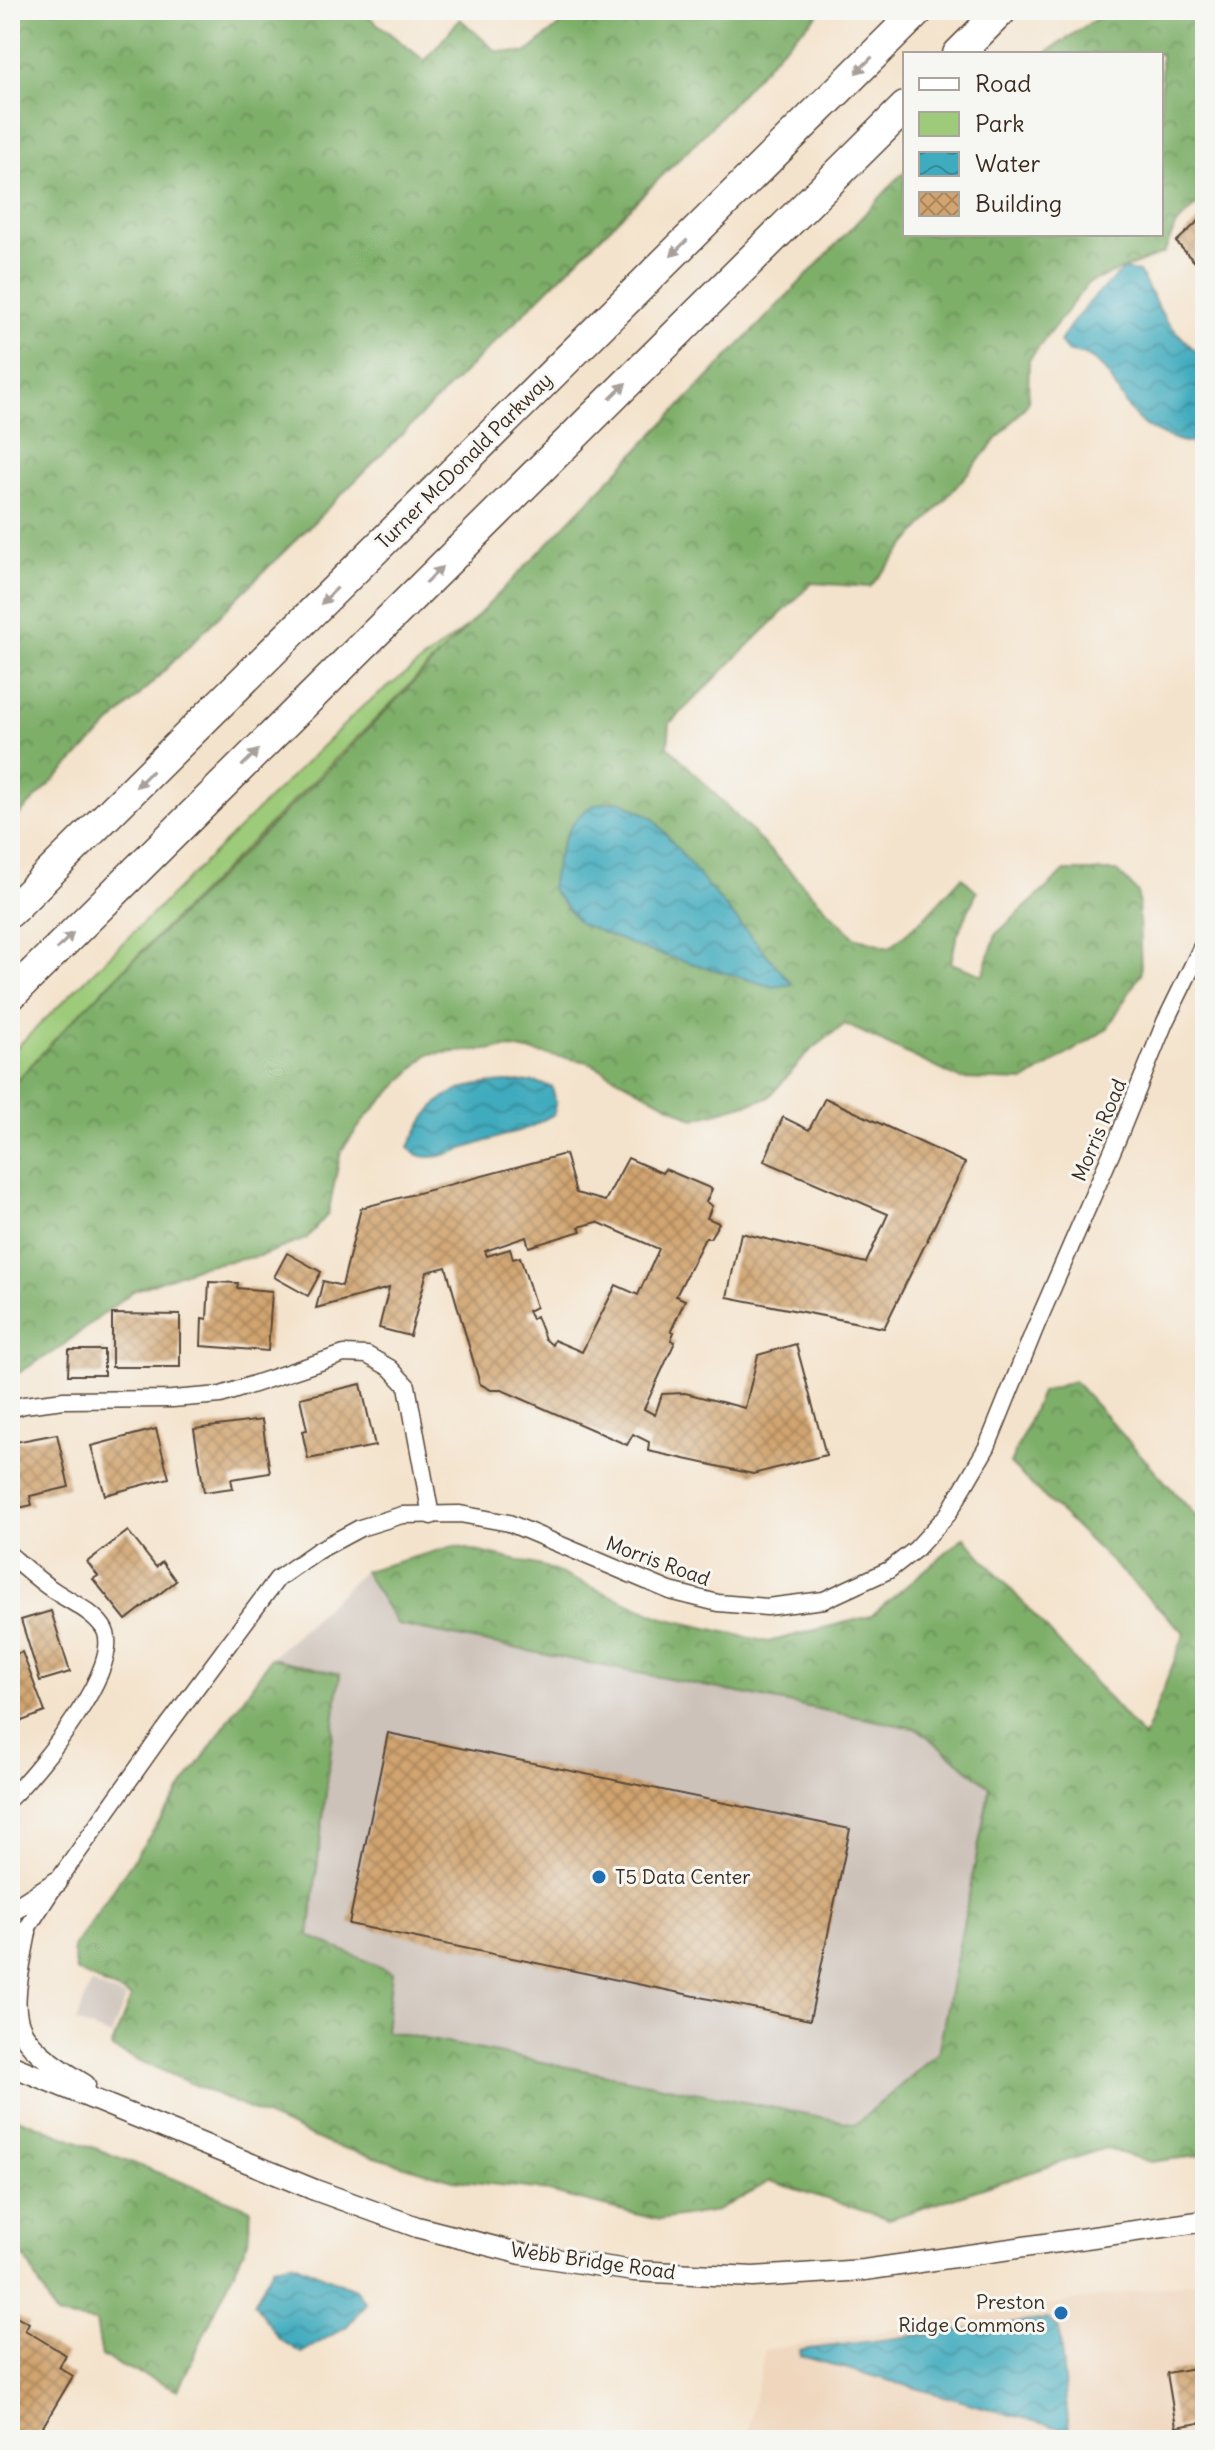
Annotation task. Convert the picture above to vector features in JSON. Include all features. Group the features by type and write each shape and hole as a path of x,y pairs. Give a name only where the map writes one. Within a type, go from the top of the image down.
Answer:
{"highway":[{"name":"Turner McDonald Parkway","path":"10,912 919,10"},
{"path":"960,52 1002,10"},
{"path":"10,996 903,109"}],"street":[{"name":"Morris Road","path":"10,1955 57,1882 164,1731 277,1579 317,1551 360,1528 402,1515 460,1514 509,1523 670,1591 718,1603 767,1607 824,1600 889,1570 916,1549 948,1514 980,1463 1165,1022 1205,940"},
{"path":"10,1409 64,1400 172,1399 221,1395 344,1354 367,1355 390,1368 407,1386 431,1516"},
{"path":"10,1555 50,1588 94,1617 107,1635 109,1645 108,1655 72,1722 45,1760 10,1798"},
{"path":"10,1912 57,1882"},
{"path":"26,1932 15,2001 19,2028 27,2042 52,2065 133,2115"},
{"name":"Webb Bridge Road","path":"10,2065 315,2190 417,2227 522,2254 634,2271 753,2277 864,2270 1205,2221"}],"shaded area":[{"path":"364,1571 398,1625 918,1729 990,1787 938,2053 856,2125 384,2031 392,1972 309,1936 340,1674 271,1658"},
{"path":"91,1984 126,1998 111,2036 76,2022"},
{"path":"1205,2280 1205,2440 746,2440 765,2350"}],"green space":[{"path":"10,10 360,10 425,61 460,19 496,51 526,53 578,10 823,10 781,49 710,128 10,824"},
{"path":"1109,10 1205,10 1205,197 1176,225 1164,253 1088,283 1029,360 1028,403 870,587 812,583 670,723 668,746 854,937 890,947 924,918 962,877 977,892 956,938 951,963 983,975 996,934 1065,871 1117,871 1138,893 1141,973 1107,1029 1025,1081 960,1079 845,1024 810,1051 768,1098 694,1119 588,1062 512,1048 428,1054 367,1116 341,1151 328,1214 306,1239 260,1256 201,1266 133,1291 58,1349 10,1378 10,1088 67,1026 344,754 903,173 903,236 1163,236 1163,52 1047,52"},
{"path":"464,629 122,971 10,1088 10,1054 361,708"},
{"path":"1074,1381 1205,1526 1205,2155 1150,2162 1105,2148 889,2219 770,2181 717,2211 659,2220 537,2189 453,2180 329,2144 111,2048 131,1997 76,1971 73,1948 271,1658 340,1674 309,1936 392,1972 385,2031 856,2124 938,2053 990,1787 918,1729 398,1625 364,1571 454,1546 545,1567 663,1618 768,1642 871,1616 964,1537 1144,1738 1185,1633 1010,1464 1041,1392"},
{"path":"15,2117 251,2209 248,2241 178,2390 102,2357 96,2322 56,2316 27,2261 10,2242 10,2179"}],"water":[{"path":"1124,270 1139,272 1166,321 1205,361 1205,445 1175,439 1147,426 1132,413 1101,366 1085,355 1067,351 1060,342 1089,303"},
{"path":"621,801 653,818 792,984 774,987 642,949 579,923 551,889 559,853 569,829 585,811 598,804"},
{"path":"535,1082 552,1087 556,1104 554,1114 530,1127 441,1156 423,1156 409,1147 427,1116 446,1097 470,1087"},
{"path":"291,2262 355,2289 366,2303 347,2326 301,2353 278,2338 254,2303 273,2267"},
{"path":"1048,2319 1059,2329 1069,2431 801,2356 800,2350"}],"building":[{"path":"1205,215 1205,273 1176,242"},
{"path":"825,1098 965,1163 884,1328 727,1297 741,1233 866,1263 888,1214 764,1161 783,1117 809,1130"},
{"path":"565,1154 576,1193 605,1201 628,1158 662,1173 665,1169 712,1189 706,1202 712,1206 707,1218 719,1223 710,1238 705,1238 676,1296 685,1300 671,1331 674,1332 671,1340 675,1342 644,1409 655,1415 662,1394 685,1393 745,1408 758,1355 796,1344 826,1455 753,1474 648,1451 649,1442 633,1434 627,1445 502,1390 491,1390 480,1384 446,1267 427,1272 410,1336 379,1328 389,1288 316,1308 323,1281 342,1286 361,1208","holes":["597,1222 659,1249 638,1295 616,1285 582,1352 554,1340 552,1345 545,1339 536,1316 532,1319 528,1311 536,1307 520,1257 513,1259 510,1249 487,1256 485,1251 526,1237 529,1247 581,1231 579,1227"]},
{"path":"287,1253 321,1272 308,1296 274,1277"},
{"path":"209,1282 238,1283 237,1288 272,1291 268,1351 201,1346 202,1318 207,1319"},
{"path":"112,1314 180,1315 180,1367 112,1367"},
{"path":"69,1350 104,1350 104,1375 68,1375"},
{"path":"361,1384 375,1446 308,1459 302,1431 307,1430 300,1398"},
{"path":"262,1420 270,1473 231,1479 233,1488 204,1492 194,1429"},
{"path":"156,1429 169,1478 105,1495 91,1446"},
{"path":"57,1434 69,1487 30,1496 32,1505 10,1510 10,1443"},
{"path":"128,1531 156,1567 162,1562 176,1581 126,1620 93,1579 98,1576 87,1562"},
{"path":"51,1611 70,1672 40,1681 21,1620"},
{"path":"22,1652 45,1712 17,1723 10,1705 10,1656"},
{"name":"T5 Data Center","path":"388,1733 850,1829 810,2020 349,1924"},
{"path":"10,2313 29,2323 25,2330 66,2355 59,2367 73,2376 35,2440 10,2440"},
{"path":"1205,2366 1205,2422 1176,2427 1167,2373"}],"place":[{"name":"T5 Data Center","path":"599,1877"},
{"name":"Preston Ridge Commons","path":"1061,2313"}]}
